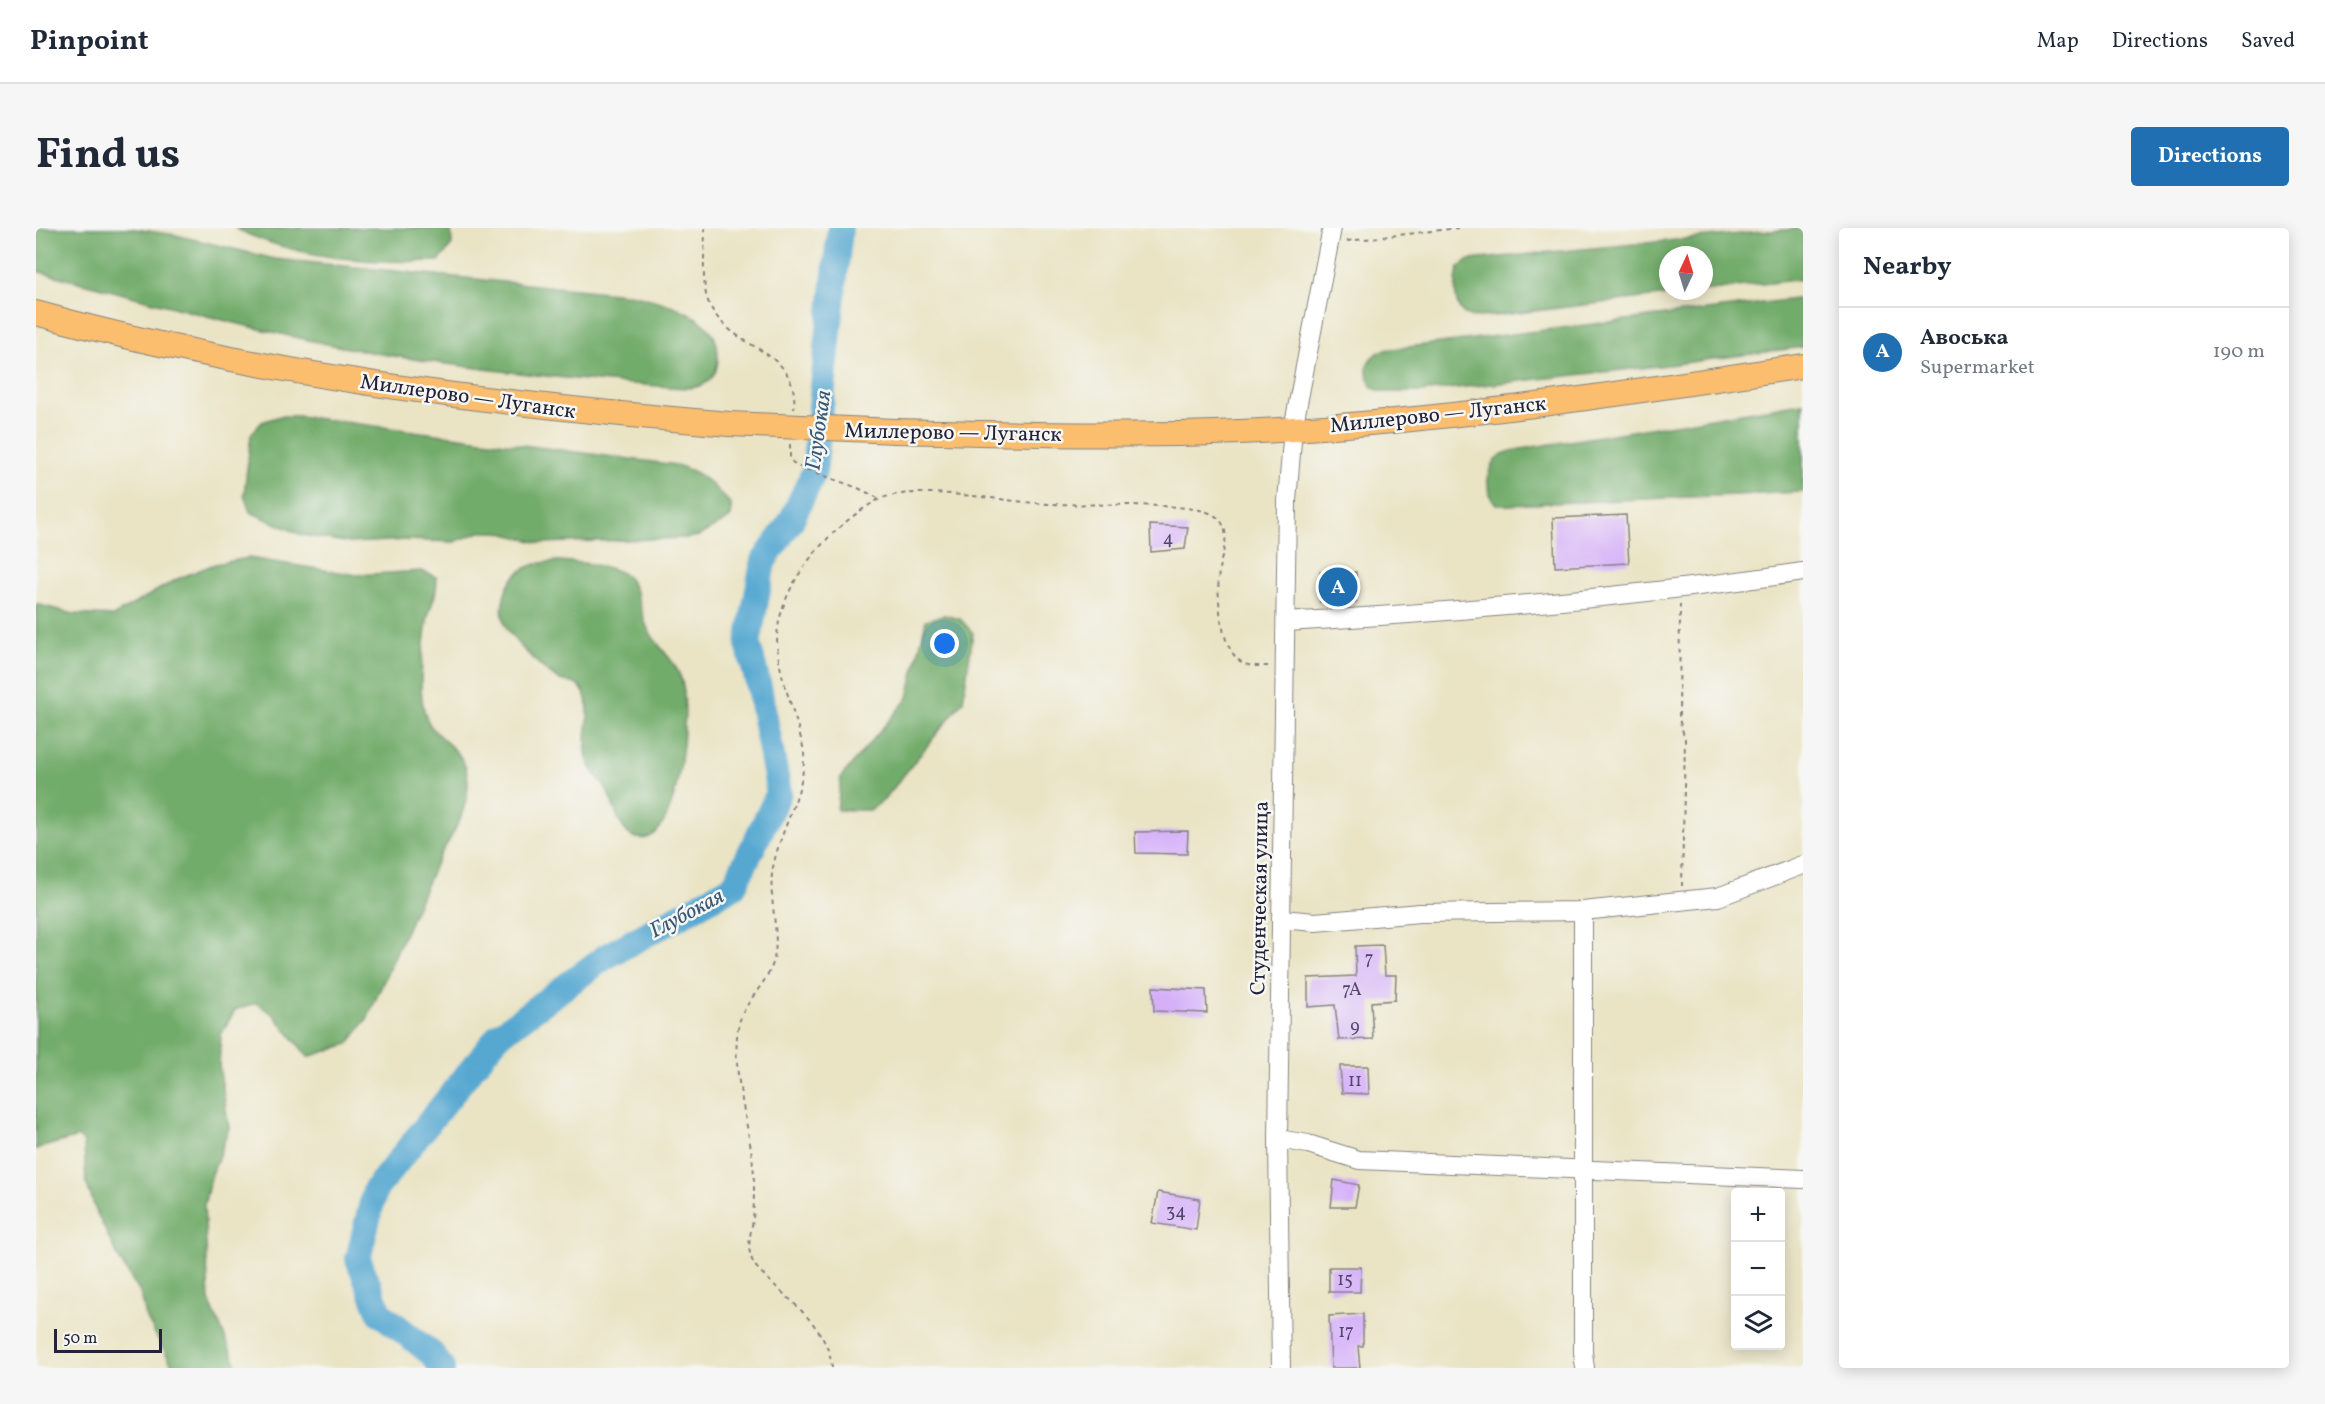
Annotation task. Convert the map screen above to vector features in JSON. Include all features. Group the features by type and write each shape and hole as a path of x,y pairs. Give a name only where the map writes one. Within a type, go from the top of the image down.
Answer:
{"main road":[{"name":"Миллерово — Луганск","path":"36,313 96,330 246,362 416,391 595,413 729,424 896,432 1149,435 1293,429 1614,395 1803,366"}],"street":[{"name":"Студенческая улица","path":"1281,1368 1278,1138 1287,501 1293,429 1331,236"},
{"path":"1286,622 1459,612 1680,590 1803,572"},
{"path":"1281,919 1315,922 1420,913 1583,911 1682,901 1718,897 1803,866"},
{"path":"1583,911 1582,1352 1585,1368"},
{"path":"1278,1138 1308,1144 1359,1160 1803,1179"}],"path":[{"path":"705,228 708,300 726,328 767,354 791,376 795,391 793,417"},
{"path":"1331,236 1458,228"},
{"path":"790,440 790,459 796,466 858,488 880,499"},
{"path":"832,1368 826,1342 812,1321 757,1269 750,1256 754,1196 753,1167 737,1070 738,1027 744,1008 768,976 774,958 776,932 771,897 773,871 778,845 798,790 805,756 781,663 778,622 791,589 812,556 836,531 880,499 909,493 1050,504 1129,504 1206,511 1222,522 1225,532 1218,590 1222,627 1231,651 1240,662 1252,665 1285,666"},
{"path":"1680,590 1679,720 1685,739 1682,901"}],"green space":[{"path":"36,228 128,228 176,235 275,259 635,295 685,311 702,322 714,336 718,351 717,367 710,380 704,384 679,388 503,371 337,346 223,320 36,271"},
{"path":"235,228 451,228 452,245 439,261 360,260 283,247"},
{"path":"1803,228 1803,279 1713,290 1713,246 1659,246 1659,296 1493,316 1469,316 1459,308 1456,279 1459,267 1469,260"},
{"path":"1803,298 1803,347 1668,365 1419,392 1384,392 1372,388 1368,376 1369,361 1384,350"},
{"path":"1803,403 1803,492 1507,505 1496,504 1489,492 1488,479 1492,465 1501,455 1511,451"},
{"path":"280,416 298,416 676,465 694,472 712,485 731,504 731,517 699,536 687,538 540,543 498,532 480,532 454,542 407,540 351,543 302,535 250,512 244,495 251,434 262,422"},
{"path":"248,558 357,575 422,571 436,577 437,583 427,621 423,649 422,699 424,711 431,726 458,754 465,766 468,779 467,792 453,834 439,856 367,1019 348,1044 308,1057 274,1015 256,1003 235,1010 221,1034 219,1065 229,1128 210,1180 204,1205 209,1300 238,1368 174,1368 146,1317 141,1294 119,1259 96,1211 86,1182 84,1142 78,1137 36,1149 36,604 74,614 113,616 177,579 215,564"},
{"path":"559,561 602,566 625,575 636,593 648,629 679,673 682,681 685,716 675,791 668,813 659,830 647,838 634,837 626,831 619,821 607,791 589,763 586,745 588,708 582,689 558,679 541,666 516,641 504,619 503,600 510,582 516,575 532,565"},
{"path":"944,615 960,619 973,633 963,701 884,800 870,810 837,810 841,777 908,698 926,620"}],"building":[{"path":"1626,515 1629,563 1555,567 1553,518"},
{"path":"1150,525 1188,527 1185,549 1151,552"},
{"path":"1320,572 1356,572 1356,602 1320,602"},
{"path":"1188,831 1187,854 1136,853 1135,832"},
{"path":"1383,945 1385,975 1396,975 1395,1000 1371,1002 1373,1039 1339,1040 1335,1005 1308,1007 1308,978 1356,976 1355,946"},
{"path":"1153,987 1206,990 1207,1013 1154,1011"},
{"path":"1340,1066 1368,1066 1369,1094 1342,1093"},
{"path":"1334,1180 1359,1185 1355,1207 1331,1207"},
{"path":"1158,1192 1200,1199 1196,1230 1152,1223"},
{"path":"1329,1267 1361,1267 1360,1292 1329,1292"},
{"path":"1363,1314 1363,1346 1358,1346 1360,1368 1331,1368 1329,1316"}],"waterway":[{"name":"Глубокая","path":"442,1368 432,1354 380,1313 358,1259 375,1190 498,1036 605,957 734,886 779,793 759,687 748,644 763,562 791,521 814,472 840,228"}],"place":[{"name":"Авоська","path":"1338,587"}]}
